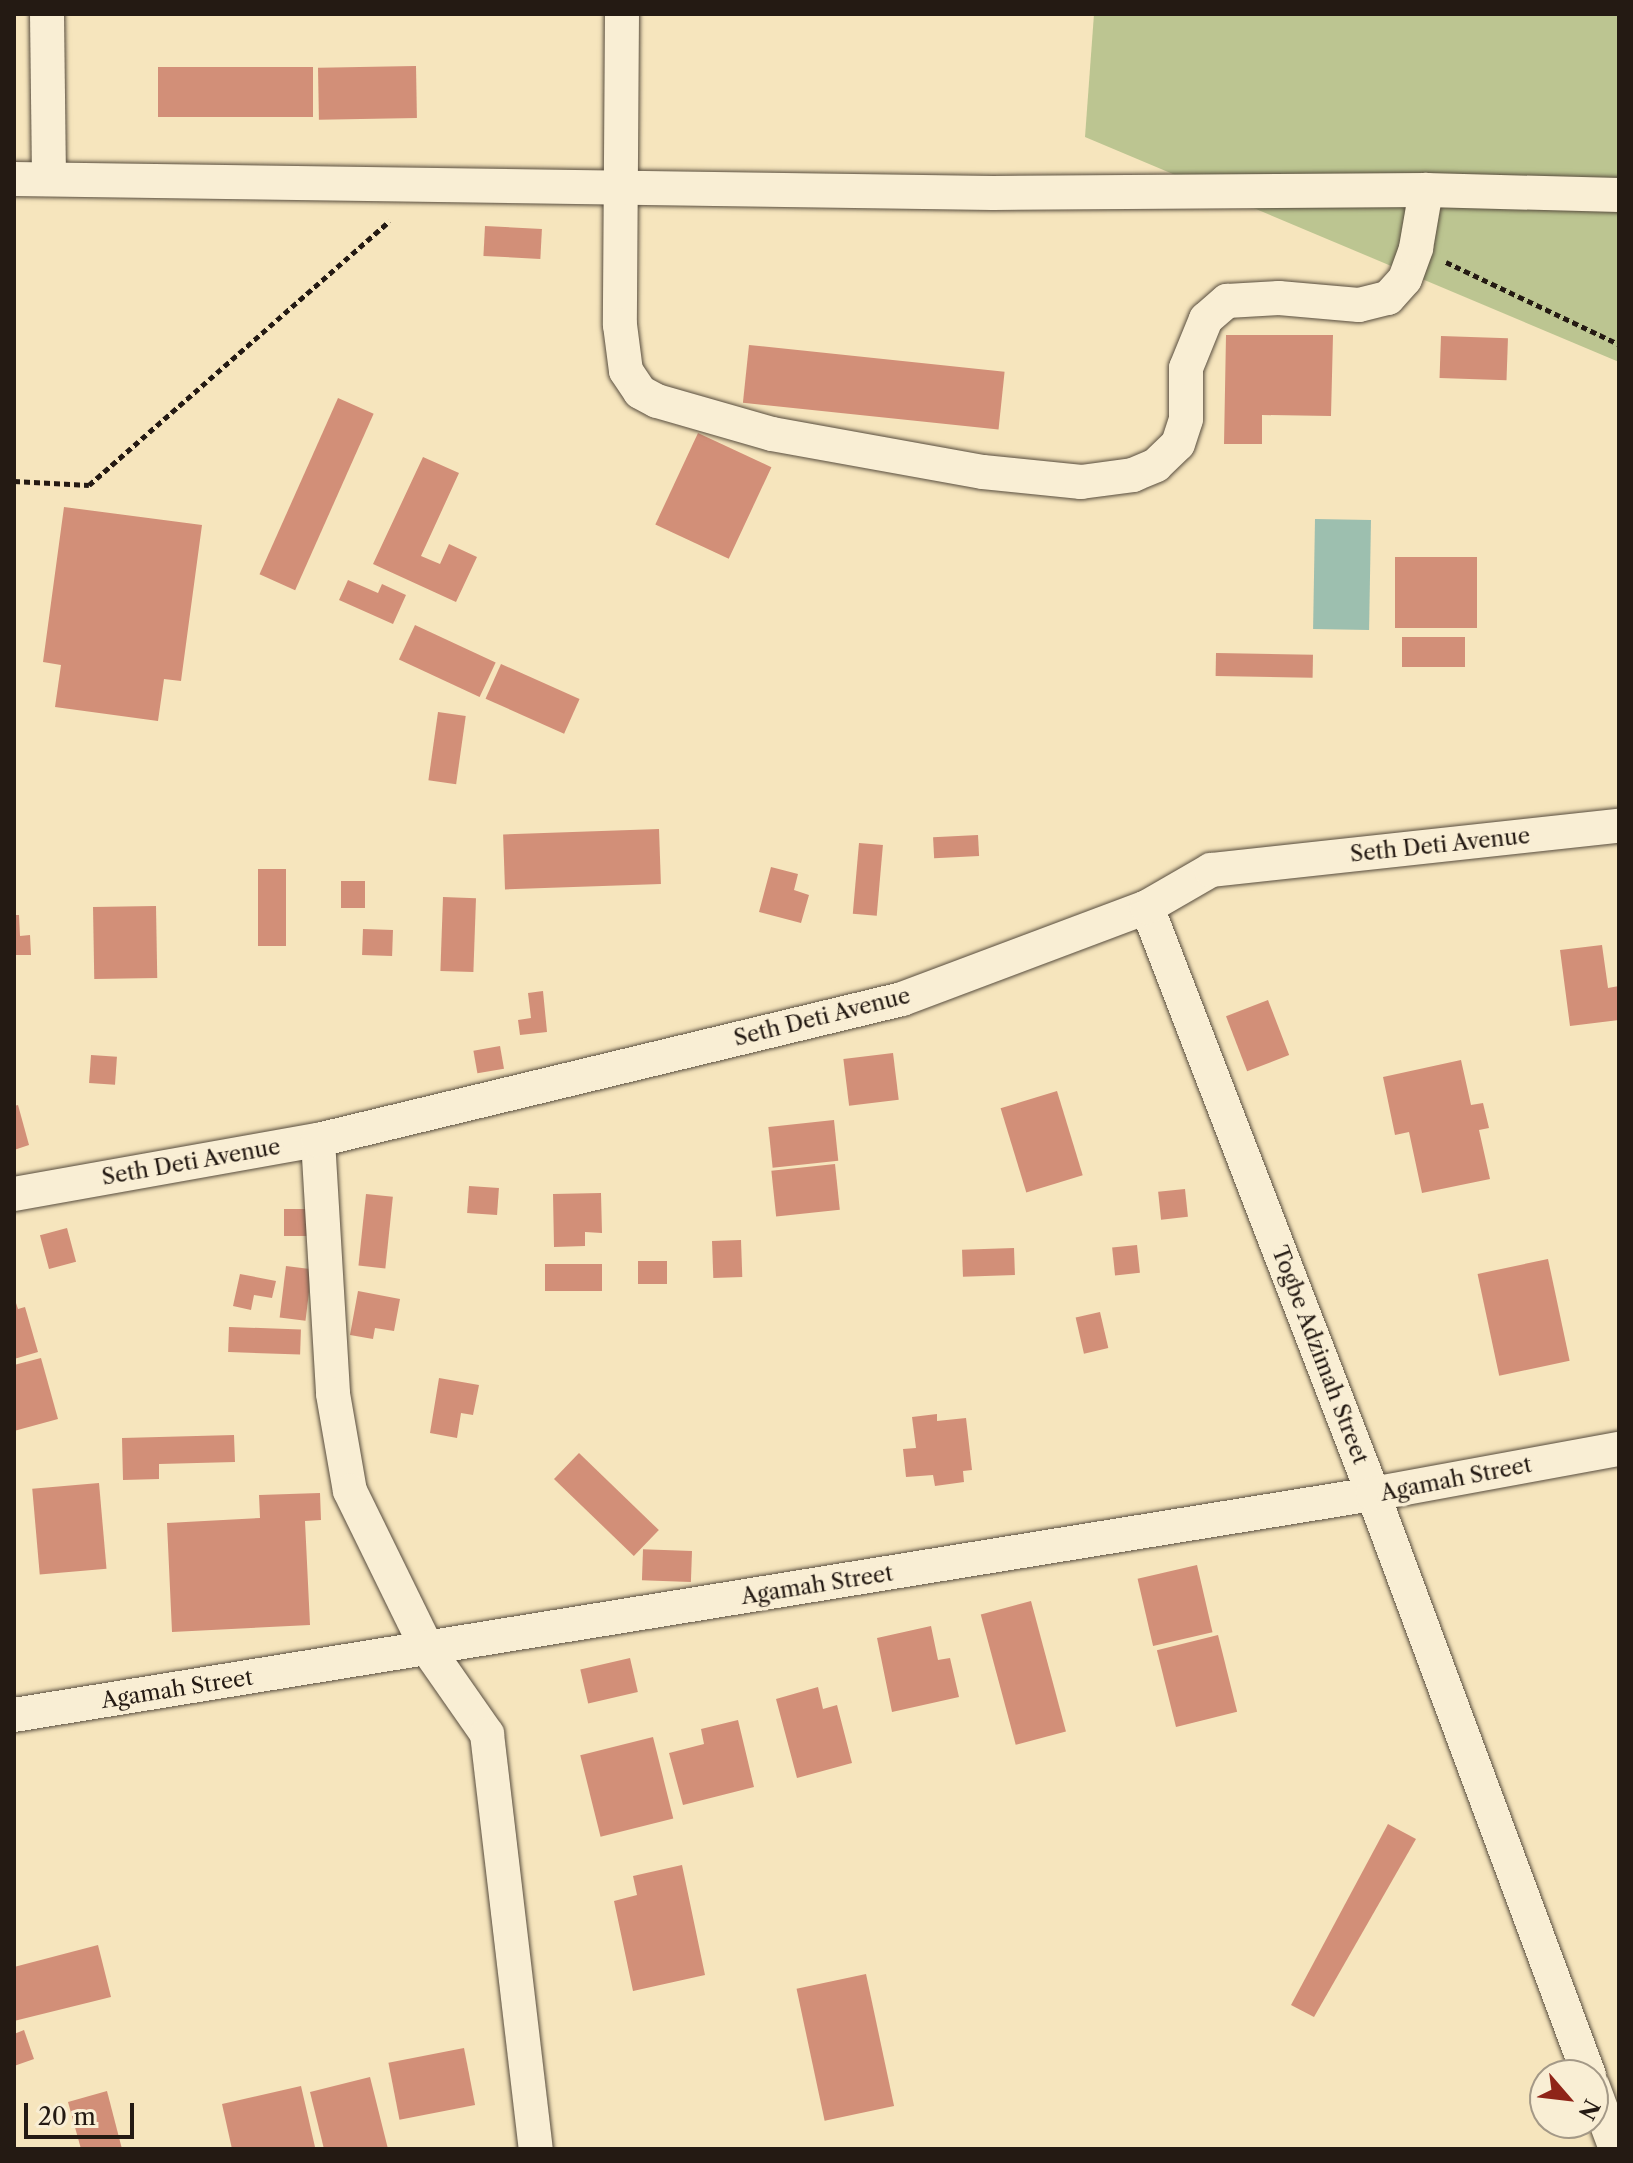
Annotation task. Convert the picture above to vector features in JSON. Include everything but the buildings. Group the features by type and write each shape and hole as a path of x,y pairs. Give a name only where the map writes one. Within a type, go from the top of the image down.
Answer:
{"street":[{"path":"47,14 49,179"},
{"path":"622,14 621,351 626,371 640,392 674,408 772,434 983,472 1081,482 1133,475 1156,465 1178,444 1186,419 1186,368 1194,340 1206,319 1227,301 1279,298 1359,305 1388,298 1405,279 1416,248 1426,190"},
{"path":"14,179 978,193 1426,190 1619,195"},
{"name":"Seth Deti Avenue","path":"14,1194 318,1140 902,999 1147,907 1211,870 1619,826"},
{"name":"Togbe Adzimah Street","path":"1147,907 1373,1494 1583,2059"},
{"path":"318,1140 333,1394 350,1491 427,1648 487,1734 536,2149"},
{"name":"Agamah Street","path":"14,1715 1373,1494 1619,1449"},
{"path":"1609,2130 1616,2149"}],"path":[{"path":"14,481 89,485 430,186"},
{"path":"1416,248 1619,344"}],"green space":[{"path":"1094,14 1619,14 1619,362 1085,137"}],"shaded area":[{"path":"1315,519 1371,520 1369,630 1313,629"}]}
